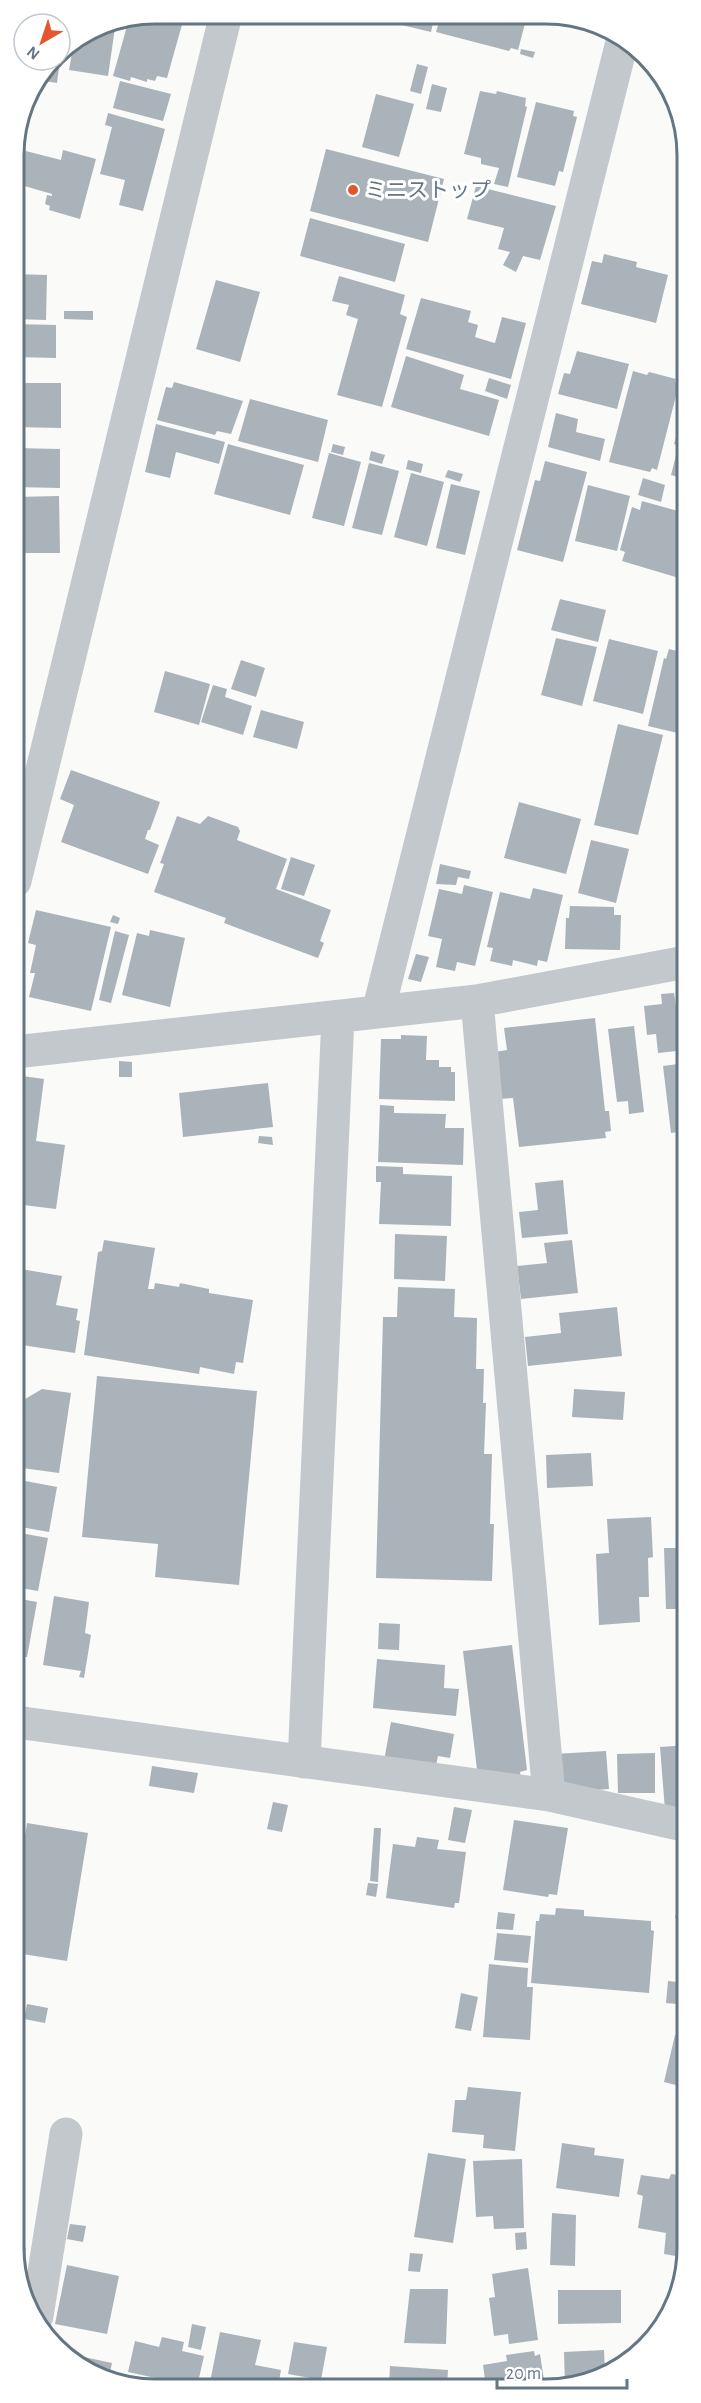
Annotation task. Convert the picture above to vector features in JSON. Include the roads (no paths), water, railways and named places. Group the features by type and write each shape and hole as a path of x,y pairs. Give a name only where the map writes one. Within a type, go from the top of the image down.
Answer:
{"street":[{"path":"24,813 223,24"},
{"path":"378,1012 621,47"},
{"path":"24,1051 477,1001 677,964"},
{"path":"477,1001 549,1795"},
{"path":"304,1762 338,1017"},
{"path":"24,1723 549,1795 677,1824"},
{"path":"39,2309 66,2134"}],"place":[{"name":"ミニストップ","path":"353,190"}]}
